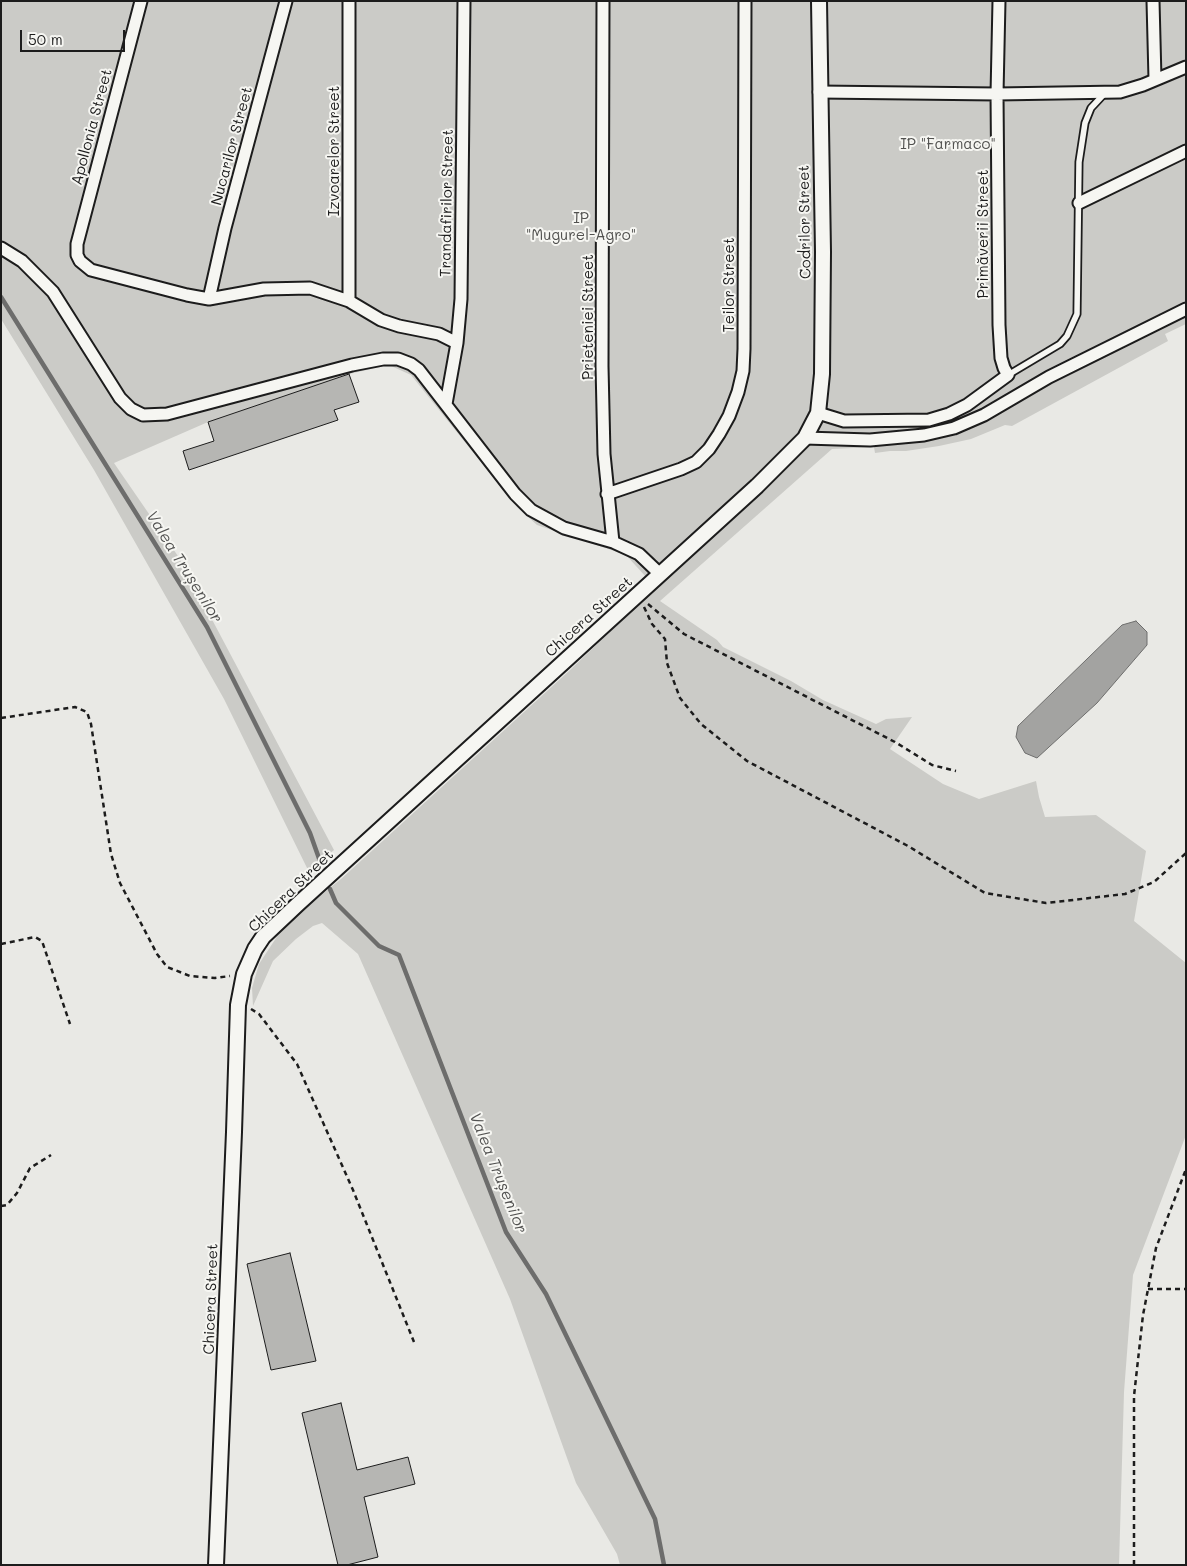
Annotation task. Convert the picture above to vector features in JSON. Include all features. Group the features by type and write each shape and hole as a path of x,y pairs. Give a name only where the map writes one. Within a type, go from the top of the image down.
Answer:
{"street":[{"name":"Apollonia Street","path":"141,1 77,244 77,255 80,261 91,270 209,299"},
{"name":"Nucarilor Street","path":"209,299 225,228 286,1"},
{"name":"Izvoarelor Street","path":"349,1 349,301"},
{"name":"Trandafirilor Street","path":"446,404 457,343 461,299 464,1"},
{"name":"Prieteniei Street","path":"603,1 602,366 604,454 607,494 612,517 613,542"},
{"name":"Teilor Street","path":"607,494 696,462 709,449 719,434 729,416 738,392 743,371 744,349 745,1"},
{"name":"Codrilor Street","path":"805,438 818,413 822,374 823,252 819,1"},
{"name":"Primăverii Street","path":"999,1 997,94 999,325 1001,358 1008,375"},
{"path":"1153,1 1155,79"},
{"path":"819,92 997,94 1120,92 1144,85 1186,67"},
{"path":"1079,203 1186,151"},
{"path":"1,248 22,261 52,292 120,398 131,409 143,415 167,414 352,365 382,359 398,359 411,364 419,370 515,494 531,510 564,528 613,542 639,554 660,574"},
{"path":"209,299 264,289 310,288 349,301 381,320 399,326 439,334 457,343"},
{"path":"805,438 870,440 924,435 954,428 984,415 1049,377 1186,309"},
{"path":"818,413 844,421 929,420 949,414 967,405 1008,375"},
{"name":"Chicera Street","path":"216,1565 239,1002 244,974 256,949 270,930 757,486 805,438"}],"lane":[{"path":"1008,375 1060,344 1067,336 1077,314 1080,162 1086,123 1091,108 1106,92"}],"path":[{"path":"638,594 652,624 665,639 667,664 680,698 701,724 747,761 908,846 985,893 1046,903 1126,894 1154,882 1186,853"},
{"path":"638,594 684,634 895,742 932,765 956,771"},
{"path":"1,718 75,707 87,712 91,724 111,854 120,883 157,954 166,967 190,976 215,978 244,974"},
{"path":"1,944 35,937 42,941 70,1024"},
{"path":"239,1002 259,1014 297,1064 353,1190 414,1342"},
{"path":"1,1206 7,1205 17,1193 30,1168 52,1155"},
{"path":"1134,1565 1134,1396 1143,1315 1156,1248 1186,1169"},
{"path":"1148,1289 1186,1289"}],"green space":[{"path":"1,1 1186,1 1186,324 1165,334 1168,341 1012,426 1005,425 971,439 906,451 875,453 874,447 832,449 660,601 717,640 723,647 791,681 823,700 876,724 886,719 912,717 890,749 943,784 979,799 1036,781 1045,817 1096,815 1146,851 1134,921 1186,963 1186,1135 1133,1275 1124,1392 1119,1565 620,1565 617,1554 576,1483 510,1299 358,954 322,923 313,926 296,939 273,961 253,1006 252,988 259,964 286,923 341,879 569,671 656,588 626,555 537,525 517,507 411,375 389,365 349,374 208,422 114,463 180,559 334,850 309,872 224,699 94,470 1,319"}],"shaded area":[{"path":"1136,621 1147,632 1147,645 1097,703 1037,758 1025,753 1016,737 1018,726 1122,625"}],"building":[{"path":"349,374 359,402 334,410 338,420 189,470 183,451 214,441 208,422"},
{"path":"290,1253 316,1361 271,1370 247,1264"},
{"path":"341,1403 357,1470 408,1457 415,1484 364,1497 378,1557 347,1565 338,1565 302,1413"}],"waterway":[{"name":"Valea Trușenilor","path":"1,297 207,627 310,833 321,864"},
{"name":"Valea Trușenilor","path":"330,889 336,903 379,946 399,955 506,1232 546,1294 655,1519 664,1565"}],"park label":[{"name":"IP \"Farmaco\"","path":"948,144"},
{"name":"IP \"Mugurel-Agro\"","path":"581,226"}]}
